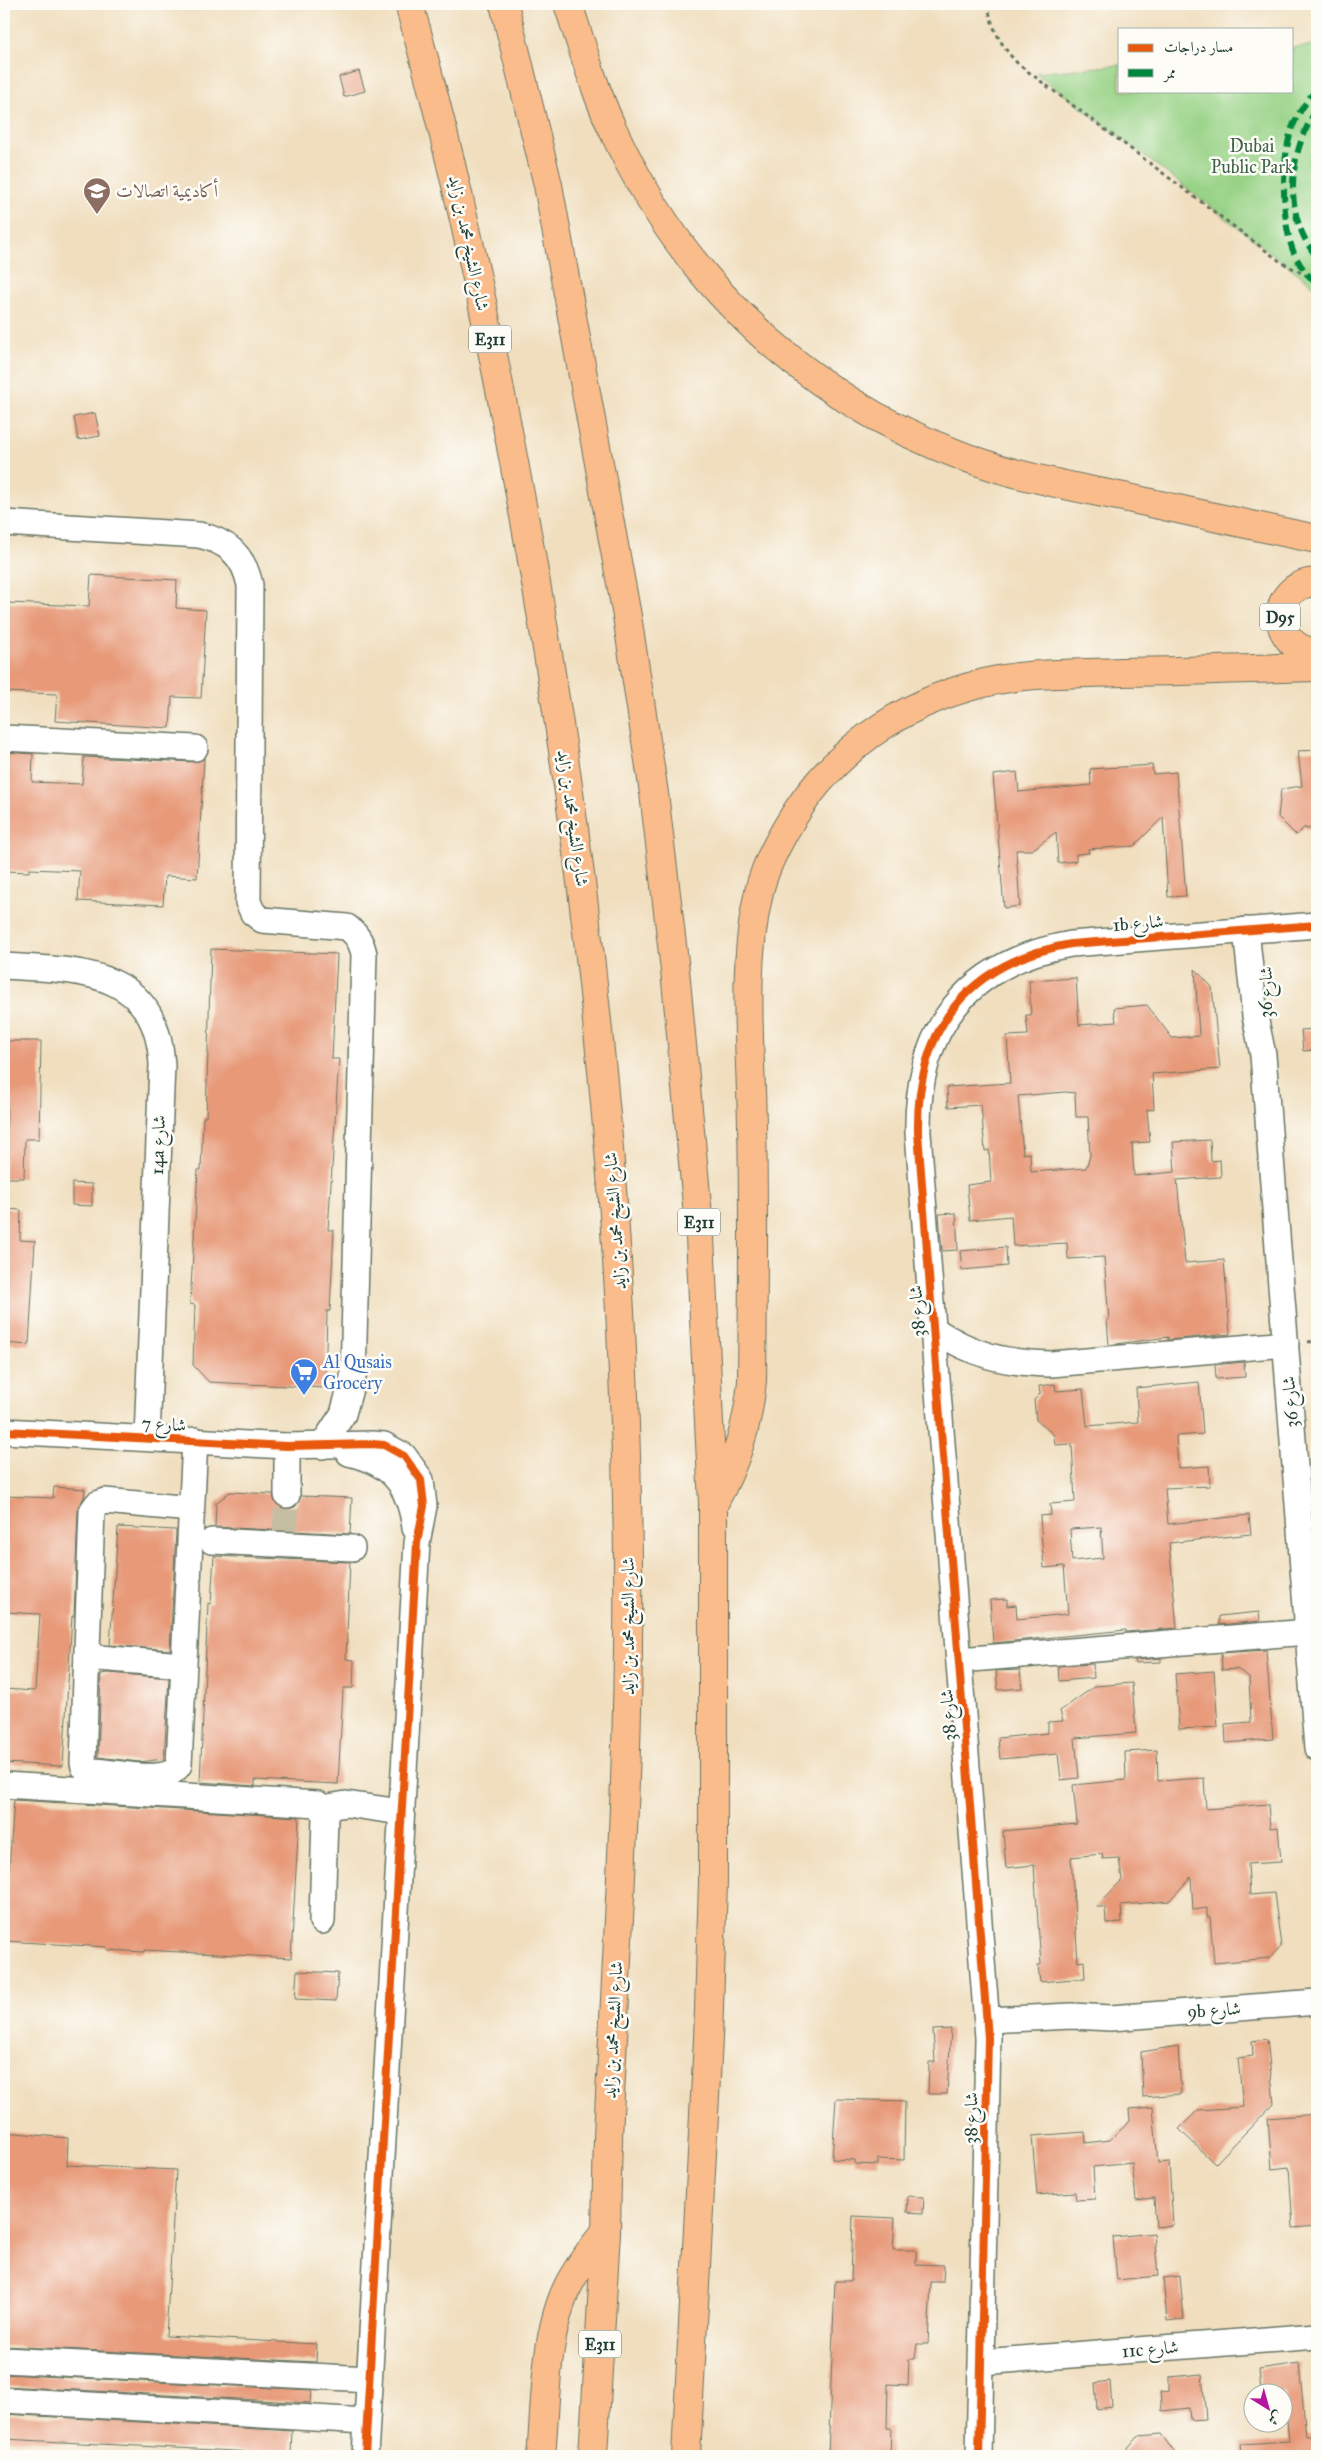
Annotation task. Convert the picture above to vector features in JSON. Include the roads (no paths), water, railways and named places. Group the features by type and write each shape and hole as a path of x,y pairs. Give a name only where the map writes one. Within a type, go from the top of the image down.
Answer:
{"main road":[{"name":"شارع الشيخ محمد بن زايد","path":"409,4 464,215 515,464 539,600 581,874 598,1011 610,1149 620,1308 628,1565 623,1832 609,2112 606,2231 594,2456"},
{"name":"E311","path":"504,4 548,185 627,616 654,792 675,970 700,1236 713,1504 713,1882 708,2039 686,2456"},
{"path":"568,4 592,79 613,130 638,179 667,228 699,270 737,312 777,348 820,382 874,416 933,444 997,468 1068,486 1317,539"},
{"name":"D95","path":"1317,582 1308,582 1296,587 1287,596 1281,608 1280,621 1284,634 1291,644 1303,651 1317,653"},
{"path":"713,1504 729,1475 741,1445 749,1413 752,1381 752,1143 749,986 752,932 759,890 776,847 799,807 835,764 862,739 900,714 942,694 987,682 1085,673 1317,667"},
{"path":"541,2456 551,2350 557,2317 568,2286 584,2257 606,2231"}],"street":[{"path":"4,523 199,535 214,538 228,546 239,556 247,570 250,585 248,902 253,913 262,920 347,927 359,938 364,954 353,1378 343,1414 322,1446"},
{"path":"4,738 195,748"},
{"name":"1b شارع","path":"972,988 994,971 1018,958 1044,949 1071,944 1317,925"},
{"name":"شارع 36","path":"1256,929 1255,1016 1263,1056 1313,1652 1317,1748"},
{"name":"14a شارع","path":"4,966 69,969 109,980 133,995 142,1004 154,1024 159,1037 162,1065 146,1438"},
{"name":"شارع 38","path":"972,988 951,1012 934,1039 923,1069 917,1101 988,2029 979,2456"},
{"path":"933,1328 960,1346 989,1357 1019,1364 1051,1364 1286,1344"},
{"name":"شارع 7","path":"4,1431 287,1446 322,1446 368,1457 394,1473 408,1499 414,1517 417,1543 365,2456"},
{"path":"192,1509 106,1502 94,1507 84,1767 90,1771 153,1776 169,1775 178,1765 192,1509 195,1440"},
{"path":"287,1446 287,1495"},
{"path":"212,1542 285,1540 352,1548"},
{"path":"959,1660 1313,1652"},
{"path":"87,1657 183,1665"},
{"path":"4,1785 313,1803 322,1808 346,1804 401,1812"},
{"path":"322,1808 325,1816 322,1921"},
{"name":"9b شارع","path":"988,2029 1071,2016 1111,2018 1317,2002"},
{"name":"11c شارع","path":"982,2362 1317,2336"},
{"path":"4,2360 370,2379"},
{"path":"4,2400 366,2421"}],"tunnel":[{"path":"285,1534 287,1495"}],"place":[{"name":"أكاديمية اتصالات","path":"97,215"},
{"name":"Al Qusais Grocery","path":"304,1396"}],"park label":[{"name":"Dubai Public Park","path":"1252,156"}]}
